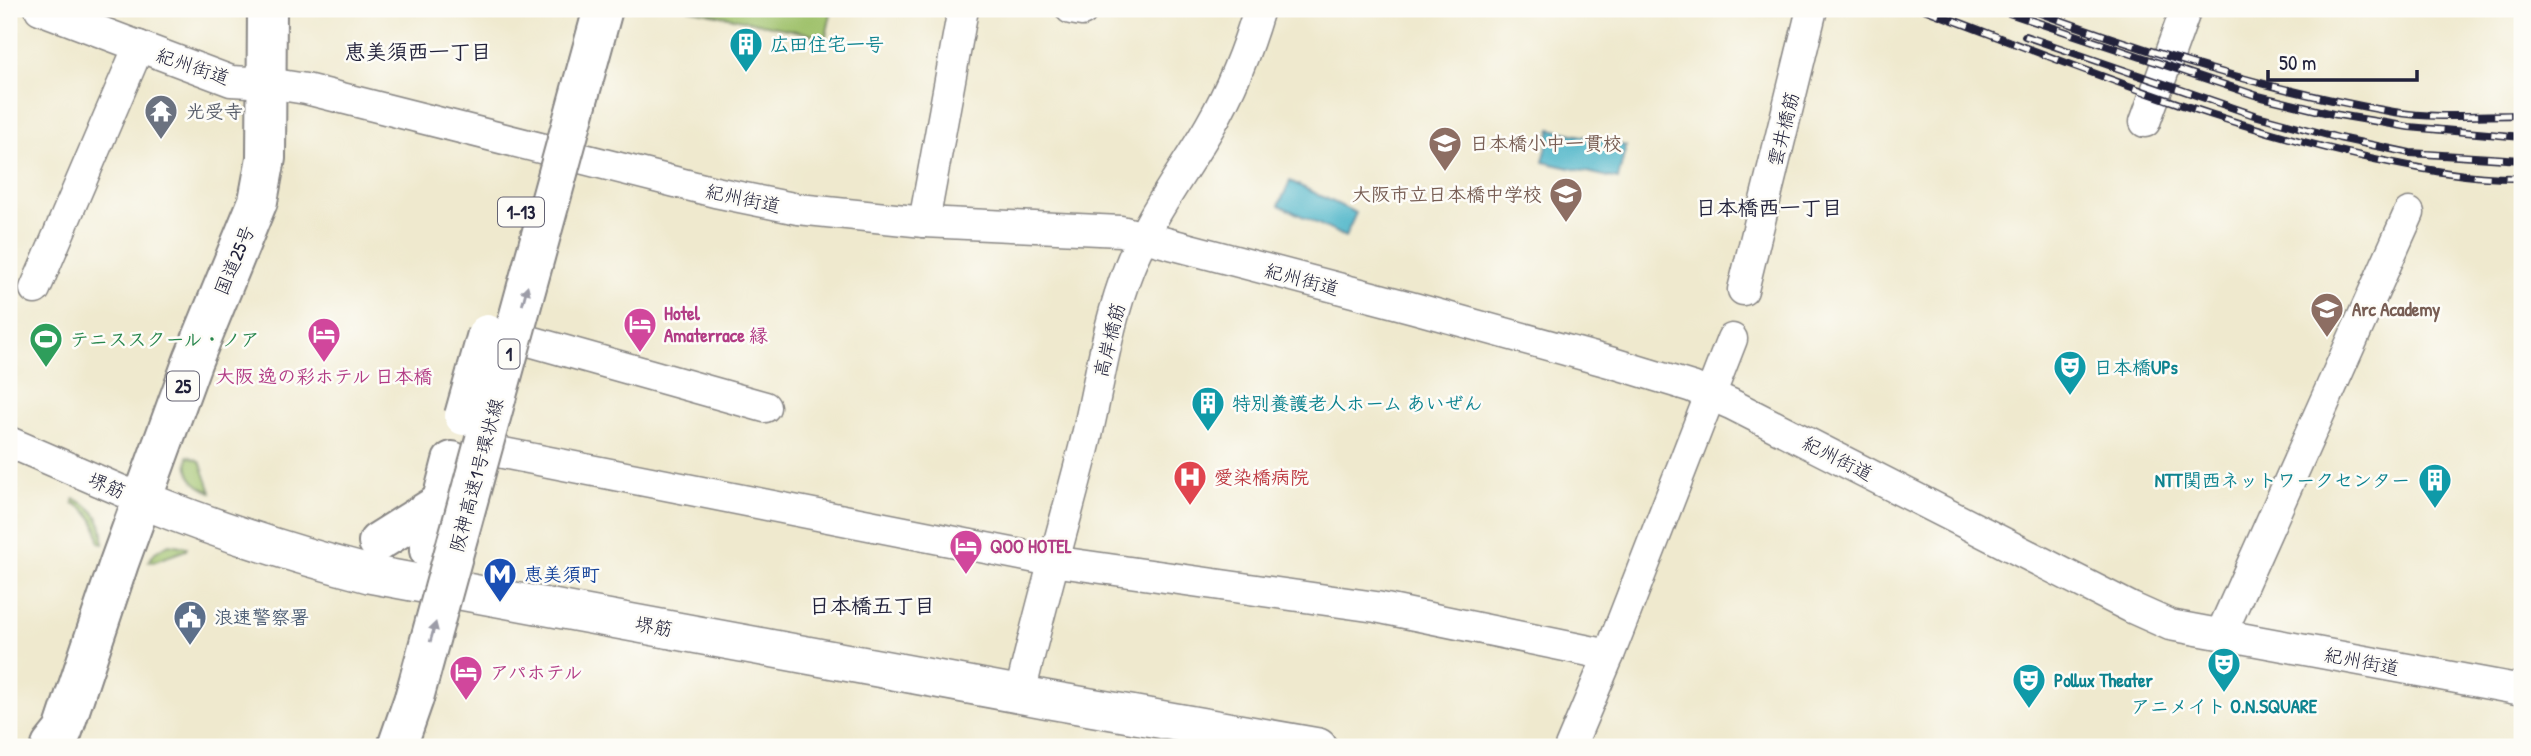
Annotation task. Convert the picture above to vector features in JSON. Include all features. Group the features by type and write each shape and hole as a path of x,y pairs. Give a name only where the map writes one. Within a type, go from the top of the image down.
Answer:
{"highway":[{"name":"国道25号","path":"143,500 193,360 258,201 266,158 267,9"},
{"name":"1-13","path":"471,430 578,9"},
{"name":"阪神高速1号環状線","path":"399,747 603,9"},
{"path":"429,550 452,461"},
{"name":"25","path":"51,747 54,727 72,684 84,665 143,500"},
{"path":"378,542 440,503"}],"main road":[{"name":"堺筋","path":"143,500 212,528 288,553 369,574 1318,747"}],"street":[{"name":"紀州街道","path":"40,9 231,81 306,89 715,192 814,212 924,222 1108,230 1414,308 1626,367 1712,395 2170,625 2522,690"},
{"path":"924,222 963,9"},
{"name":"高岸橋筋","path":"1020,694 1052,561 1084,447 1114,314 1129,266 1143,237 1210,127 1233,82 1259,9"},
{"name":"雲井橋筋","path":"1744,290 1812,9"},
{"path":"2145,121 2186,9"},
{"path":"34,289 139,46"},
{"path":"2221,634 2409,213"},
{"path":"519,338 765,407"},
{"path":"1570,747 1609,655 1732,340"},
{"path":"471,430 1052,561 1376,607 1609,655"},
{"name":"堺筋","path":"9,442 143,500"}],"green space":[{"path":"688,9 832,9 826,37"},
{"path":"188,456 200,461 211,492 192,479 188,469"},
{"path":"74,499 97,516 102,529 103,544 99,543 92,519 73,503"},
{"path":"169,544 187,547 186,550 149,561 155,552"}],"water":[{"path":"1551,129 1626,146 1618,179 1543,162"},
{"path":"1290,181 1356,213 1345,237 1279,205"}],"railway":[{"path":"1924,9 2144,92 2256,129 2408,166 2465,175 2522,178"},
{"path":"1997,9 2258,96 2333,114 2409,127 2522,137"},
{"path":"2029,9 2209,69 2301,93 2394,112 2458,116 2522,115"},
{"path":"2025,36 2254,115 2339,138 2410,153 2522,160"}],"place":[{"name":"広田住宅一号","path":"746,74"},
{"name":"光受寺","path":"161,141"},
{"name":"日本橋小中一貫校","path":"1445,173"},
{"name":"大阪市立日本橋中学校","path":"1566,224"},
{"name":"Arc Academy","path":"2327,339"},
{"name":"Hotel Amaterrace 縁","path":"640,354"},
{"name":"大阪 逸の彩ホテル 日本橋","path":"324,364"},
{"name":"テニススクール・ノア","path":"46,369"},
{"name":"日本橋UPs","path":"2070,397"},
{"name":"特別養護老人ホーム あいぜん","path":"1208,433"},
{"name":"愛染橋病院","path":"1190,507"},
{"name":"NTT関西ネットワークセンター","path":"2435,510"},
{"name":"QOO HOTEL","path":"966,576"},
{"name":"恵美須町","path":"500,604"},
{"name":"浪速警察署","path":"190,647"},
{"name":"アニメイト O.N.SQUARE","path":"2224,694"},
{"name":"アパホテル","path":"466,702"},
{"name":"Pollux Theater","path":"2029,710"}],"district":[{"name":"恵美須西一丁目","path":"418,51"},
{"name":"日本橋西一丁目","path":"1769,207"},
{"name":"日本橋五丁目","path":"872,605"}]}
